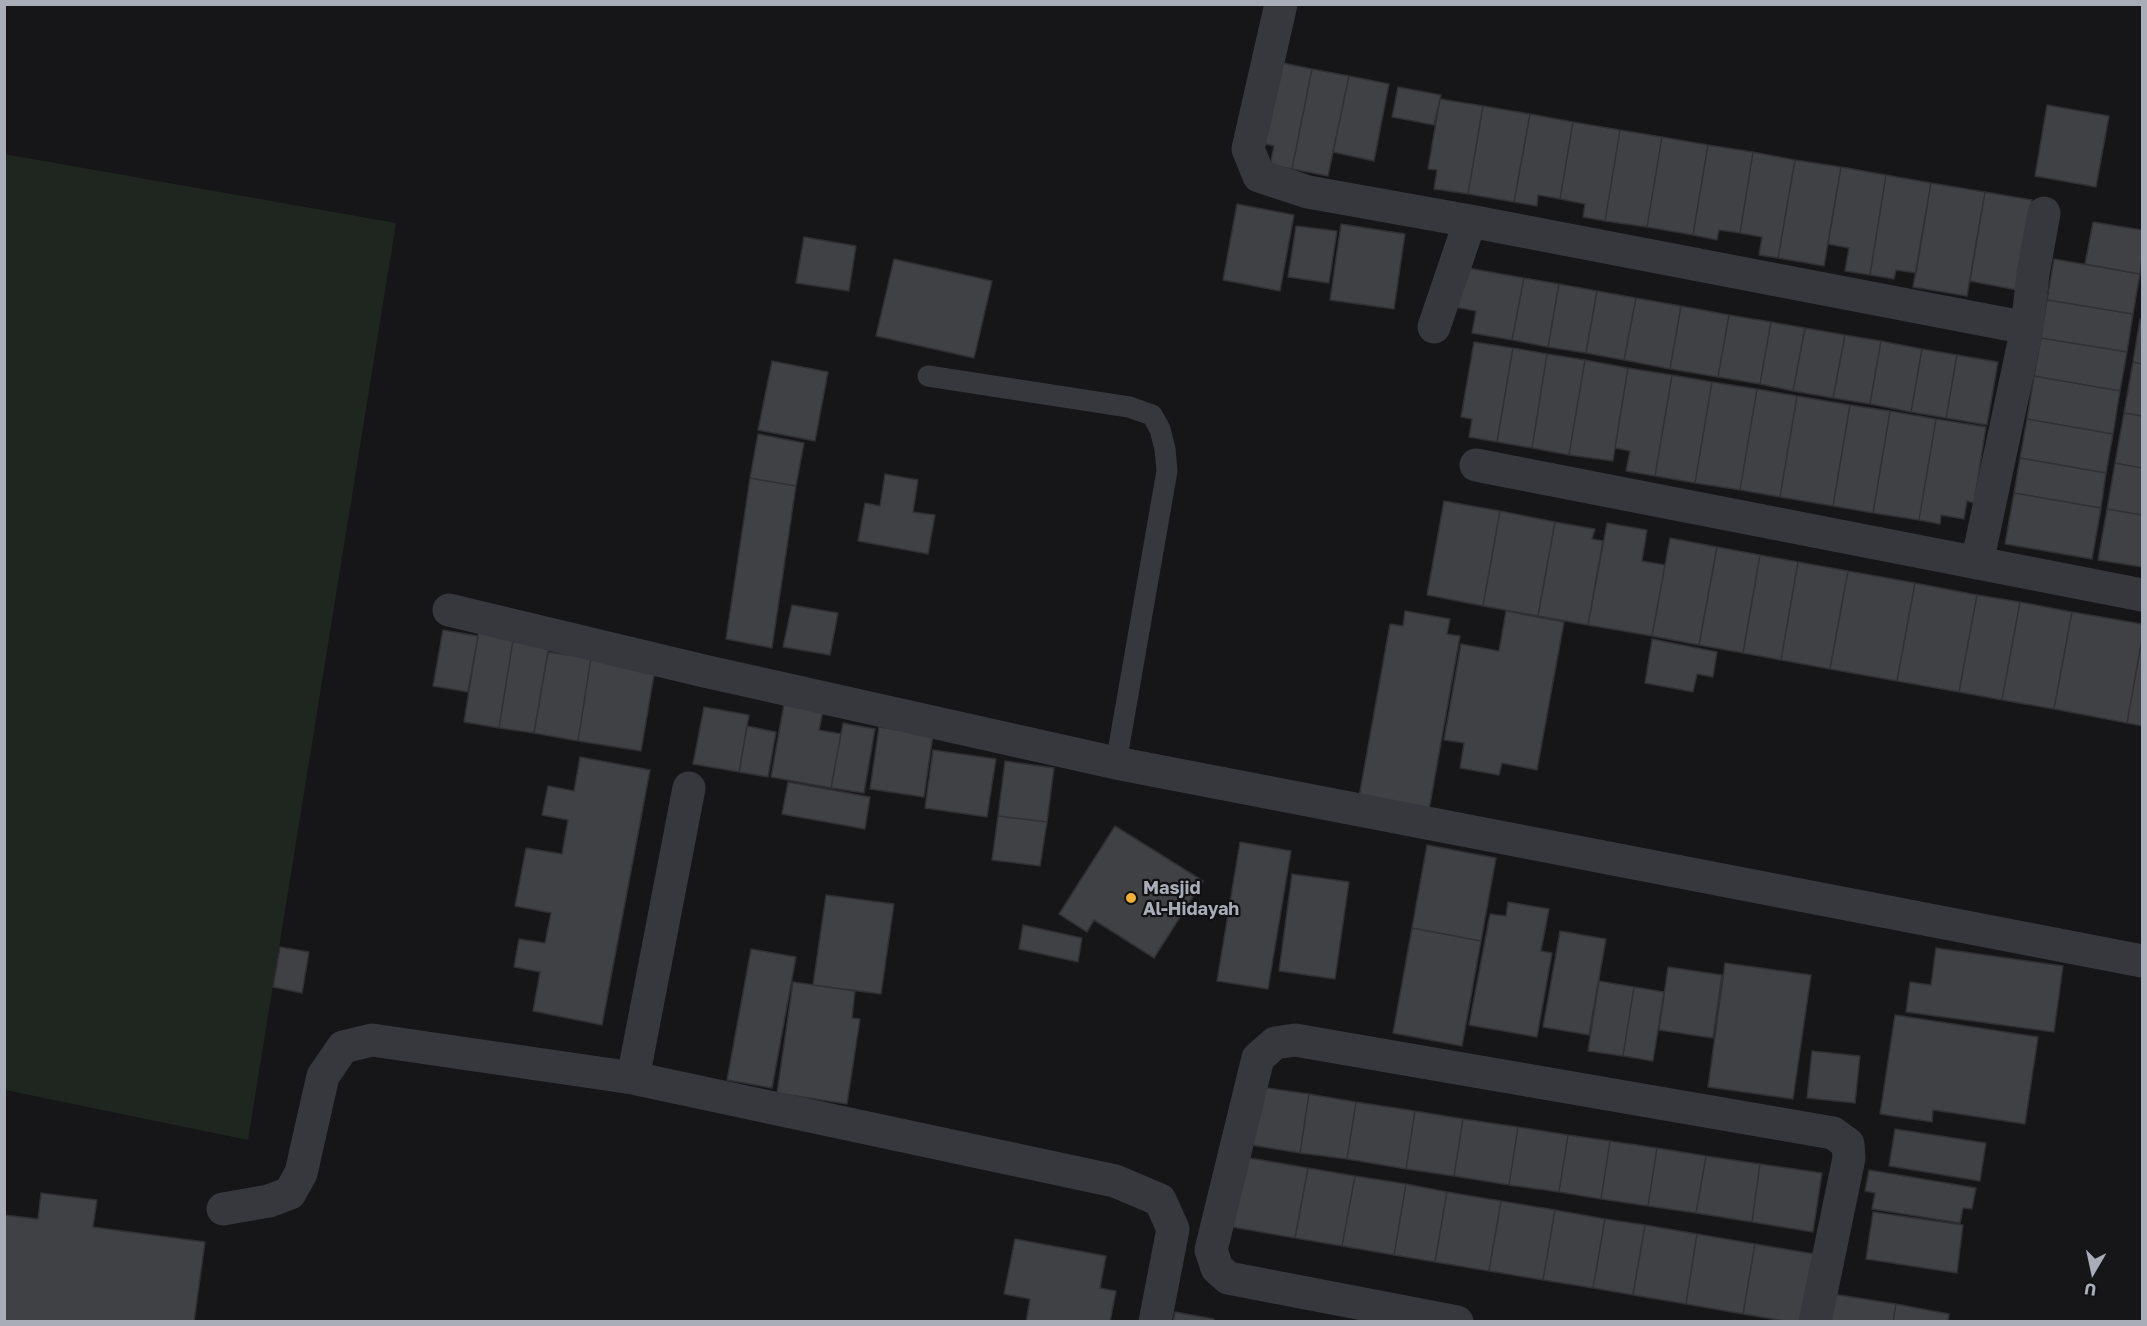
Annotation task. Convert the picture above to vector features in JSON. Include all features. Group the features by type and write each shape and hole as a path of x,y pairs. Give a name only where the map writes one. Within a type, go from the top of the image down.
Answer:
{"street":[{"path":"1281,4 1248,149 1259,176 1308,192 2027,328"},
{"path":"1977,563 2027,328 2032,274 2044,213"},
{"path":"1434,327 1470,221"},
{"path":"1476,465 2142,595"},
{"path":"449,610 704,671 1116,763 2142,961"},
{"path":"633,1078 689,788"},
{"path":"223,1209 269,1201 290,1193 301,1173 323,1076 343,1047 372,1040 633,1078 1115,1181 1160,1200 1173,1229 1155,1322"},
{"path":"1457,1322 1228,1278 1217,1268 1211,1250 1258,1058 1275,1043 1295,1040 1833,1133 1848,1143 1849,1158 1815,1322"}],"lane":[{"path":"928,376 1130,407 1152,415 1160,429 1167,471 1116,763"}],"shaded area":[{"path":"4,154 396,223 248,1140 5,1090"}],"building":[{"path":"1273,61 1312,69 1292,169 1270,165 1274,146 1257,142"},
{"path":"1312,69 1349,76 1328,176 1292,169"},
{"path":"1349,76 1389,84 1374,161 1333,152"},
{"path":"1398,87 1441,95 1434,125 1392,117"},
{"path":"1440,99 1483,106 1468,194 1434,189 1437,170 1428,169"},
{"path":"2047,105 2109,116 2096,187 2035,176"},
{"path":"1483,106 1530,114 1514,202 1468,194"},
{"path":"1530,114 1573,122 1560,199 1538,195 1537,206 1514,202"},
{"path":"1573,122 1620,130 1605,221 1583,217 1585,204 1560,199"},
{"path":"1620,130 1662,137 1647,227 1605,221"},
{"path":"1662,137 1708,145 1693,235 1647,227"},
{"path":"1708,145 1753,152 1740,233 1719,230 1717,240 1693,235"},
{"path":"1753,152 1795,160 1778,258 1759,255 1762,237 1740,233"},
{"path":"1795,160 1841,167 1824,266 1778,258"},
{"path":"1841,167 1886,175 1870,275 1845,271 1849,248 1828,244"},
{"path":"1886,175 1931,183 1916,273 1896,270 1894,279 1870,275"},
{"path":"1931,183 1985,192 1967,296 1913,287"},
{"path":"1985,192 2032,200 2017,290 1970,281"},
{"path":"1237,204 1294,215 1280,291 1223,280"},
{"path":"2093,222 2142,230 2140,274 2085,264"},
{"path":"1341,224 1405,234 1394,309 1330,300"},
{"path":"1296,226 1337,231 1329,283 1288,277"},
{"path":"804,237 856,246 849,291 796,283"},
{"path":"894,259 992,281 974,358 876,336"},
{"path":"2054,259 2140,274 2133,314 2047,300"},
{"path":"1462,267 1524,278 1512,340 1472,333 1476,311 1455,307"},
{"path":"1524,278 1559,284 1548,347 1512,340"},
{"path":"1559,284 1597,291 1586,353 1548,347"},
{"path":"1597,291 1636,298 1624,360 1586,353"},
{"path":"1636,298 1681,306 1670,369 1624,360"},
{"path":"2047,300 2133,314 2127,352 2041,338"},
{"path":"1681,306 1729,315 1718,377 1670,369"},
{"path":"1729,315 1771,322 1760,384 1718,377"},
{"path":"2140,319 2142,319 2142,364 2133,362"},
{"path":"1771,322 1805,328 1793,391 1760,384"},
{"path":"1805,328 1845,335 1833,398 1793,391"},
{"path":"1845,335 1881,341 1870,404 1833,398"},
{"path":"2041,338 2127,352 2120,391 2034,376"},
{"path":"1881,341 1922,349 1911,412 1870,404"},
{"path":"1474,342 1513,348 1497,442 1469,437 1472,419 1461,417"},
{"path":"1513,348 1547,354 1532,448 1497,442"},
{"path":"1922,349 1957,355 1946,418 1911,412"},
{"path":"1547,354 1585,360 1569,455 1532,448"},
{"path":"1957,355 1998,362 1987,425 1946,418"},
{"path":"1585,360 1628,368 1613,461 1569,455"},
{"path":"772,361 828,372 815,441 758,430"},
{"path":"2133,362 2142,364 2142,416 2124,413"},
{"path":"1628,368 1672,375 1655,476 1626,471 1630,451 1615,448"},
{"path":"1672,375 1712,382 1695,483 1655,476"},
{"path":"2034,376 2120,391 2113,434 2027,419"},
{"path":"1712,382 1757,389 1740,490 1695,483"},
{"path":"1757,389 1797,396 1780,497 1740,490"},
{"path":"1797,396 1850,405 1833,506 1780,497"},
{"path":"1850,405 1890,411 1873,513 1833,506"},
{"path":"1890,411 1936,419 1919,520 1873,513"},
{"path":"2124,413 2142,416 2142,468 2115,463"},
{"path":"1936,419 1986,427 1974,503 1967,501 1964,519 1941,515 1940,524 1919,520"},
{"path":"2027,419 2113,434 2106,473 2020,458"},
{"path":"758,434 804,443 796,486 750,478"},
{"path":"2020,458 2106,473 2101,508 2014,493"},
{"path":"2115,463 2142,468 2142,515 2107,509"},
{"path":"885,474 918,480 913,512 935,515 928,554 858,541 865,503 880,506"},
{"path":"750,478 796,486 772,648 726,639"},
{"path":"2014,493 2101,508 2092,559 2005,544"},
{"path":"1444,501 1500,511 1483,606 1427,595"},
{"path":"2107,509 2142,515 2142,567 2098,560"},
{"path":"1500,511 1555,522 1538,616 1483,606"},
{"path":"1555,522 1595,529 1592,539 1603,541 1588,625 1538,616"},
{"path":"1607,523 1647,530 1642,561 1665,565 1652,636 1588,625"},
{"path":"1670,538 1717,547 1699,645 1652,636"},
{"path":"1717,547 1760,555 1743,653 1699,645"},
{"path":"1760,555 1798,562 1781,660 1743,653"},
{"path":"1798,562 1848,571 1830,669 1781,660"},
{"path":"1848,571 1915,583 1897,681 1830,669"},
{"path":"1915,583 1977,595 1959,692 1897,681"},
{"path":"1977,595 2020,602 2002,700 1959,692"},
{"path":"2020,602 2072,612 2054,709 2002,700"},
{"path":"792,605 838,613 830,655 783,647"},
{"path":"1405,611 1450,619 1447,634 1460,636 1429,810 1359,797 1390,624 1403,626"},
{"path":"1506,611 1564,622 1537,770 1502,763 1499,775 1460,768 1464,743 1444,740 1461,644 1499,651"},
{"path":"2072,612 2142,624 2142,639 2127,723 2054,709"},
{"path":"479,629 514,634 499,728 464,722"},
{"path":"443,630 478,636 468,692 433,686"},
{"path":"514,634 550,640 534,733 499,728"},
{"path":"1652,639 1717,652 1713,677 1697,674 1693,692 1645,683"},
{"path":"2142,639 2142,726 2127,723"},
{"path":"548,652 591,658 578,741 534,733"},
{"path":"591,658 655,669 641,751 578,741"},
{"path":"784,704 823,711 819,730 841,734 831,788 771,777"},
{"path":"704,707 749,715 739,772 693,764"},
{"path":"843,723 875,729 864,793 831,788"},
{"path":"747,726 776,732 768,777 739,772"},
{"path":"879,727 933,735 924,797 870,789"},
{"path":"933,750 996,759 987,817 925,808"},
{"path":"580,757 650,770 602,1025 533,1011 540,972 514,967 519,939 545,943 551,913 515,906 526,848 562,854 568,820 542,815 548,786 574,791"},
{"path":"1005,761 1054,768 1047,822 998,816"},
{"path":"788,782 870,797 865,829 782,814"},
{"path":"998,816 1047,822 1040,866 992,860"},
{"name":"Masjid Al-Hidayah","path":"1115,826 1203,881 1154,958 1094,920 1087,932 1059,914"},
{"path":"1240,842 1291,851 1268,989 1217,981"},
{"path":"1427,845 1496,858 1481,941 1412,928"},
{"path":"1292,874 1349,882 1335,979 1279,971"},
{"path":"826,895 894,904 881,994 813,985"},
{"path":"1508,902 1549,909 1541,951 1552,953 1537,1037 1469,1025 1490,914 1506,916"},
{"path":"1023,925 1082,938 1078,962 1019,949"},
{"path":"1412,928 1481,941 1462,1046 1393,1033"},
{"path":"1560,931 1606,939 1589,1035 1543,1027"},
{"path":"280,947 309,952 302,993 273,987"},
{"path":"1936,948 2063,966 2054,1032 1906,1012 1910,982 1931,985"},
{"path":"751,949 796,957 772,1088 727,1080"},
{"path":"1725,963 1811,975 1793,1099 1708,1087"},
{"path":"1668,967 1722,975 1713,1038 1659,1030"},
{"path":"1599,981 1634,987 1623,1056 1588,1051"},
{"path":"793,982 855,991 852,1018 860,1019 847,1104 777,1093"},
{"path":"1634,987 1664,992 1653,1061 1623,1056"},
{"path":"1895,1015 2038,1037 2025,1124 1933,1110 1932,1122 1880,1114"},
{"path":"1812,1051 1860,1056 1855,1103 1807,1098"},
{"path":"1260,1087 1309,1094 1300,1153 1251,1145"},
{"path":"1309,1094 1356,1102 1347,1159 1300,1153"},
{"path":"1356,1102 1415,1111 1406,1169 1347,1159"},
{"path":"1415,1111 1463,1119 1454,1176 1406,1169"},
{"path":"1463,1119 1518,1127 1509,1185 1454,1176"},
{"path":"1518,1127 1568,1135 1559,1192 1509,1185"},
{"path":"1895,1129 1986,1143 1980,1181 1889,1166"},
{"path":"1568,1135 1610,1141 1601,1199 1559,1192"},
{"path":"1610,1141 1657,1148 1648,1206 1601,1199"},
{"path":"1657,1148 1706,1156 1696,1213 1648,1206"},
{"path":"1706,1156 1760,1164 1752,1222 1696,1213"},
{"path":"1244,1157 1308,1168 1295,1238 1232,1227"},
{"path":"1760,1164 1822,1173 1813,1232 1752,1222"},
{"path":"1308,1168 1355,1176 1342,1246 1295,1238"},
{"path":"1869,1170 1976,1188 1972,1209 1963,1208 1960,1223 1872,1209 1875,1193 1865,1191"},
{"path":"1355,1176 1406,1184 1394,1255 1342,1246"},
{"path":"1406,1184 1447,1192 1435,1262 1394,1255"},
{"path":"1447,1192 1501,1201 1489,1271 1435,1262"},
{"path":"41,1193 97,1200 93,1227 205,1242 194,1322 4,1322 4,1215 38,1219"},
{"path":"1501,1201 1555,1210 1543,1280 1489,1271"},
{"path":"1555,1210 1605,1219 1593,1288 1543,1280"},
{"path":"1873,1212 1963,1225 1957,1273 1866,1259"},
{"path":"1605,1219 1645,1225 1633,1295 1593,1288"},
{"path":"1645,1225 1697,1234 1686,1304 1633,1295"},
{"path":"1697,1234 1755,1244 1743,1314 1686,1304"},
{"path":"1015,1239 1106,1256 1100,1288 1116,1291 1110,1322 1026,1322 1030,1299 1004,1294"},
{"path":"1755,1244 1814,1254 1803,1322 1743,1314"},
{"path":"1833,1294 1896,1304 1893,1322 1828,1322"},
{"path":"1896,1304 1949,1314 1948,1322 1893,1322"},
{"path":"1175,1312 1214,1319 1214,1322 1173,1322"}],"place":[{"name":"Masjid Al-Hidayah","path":"1131,898"}]}
